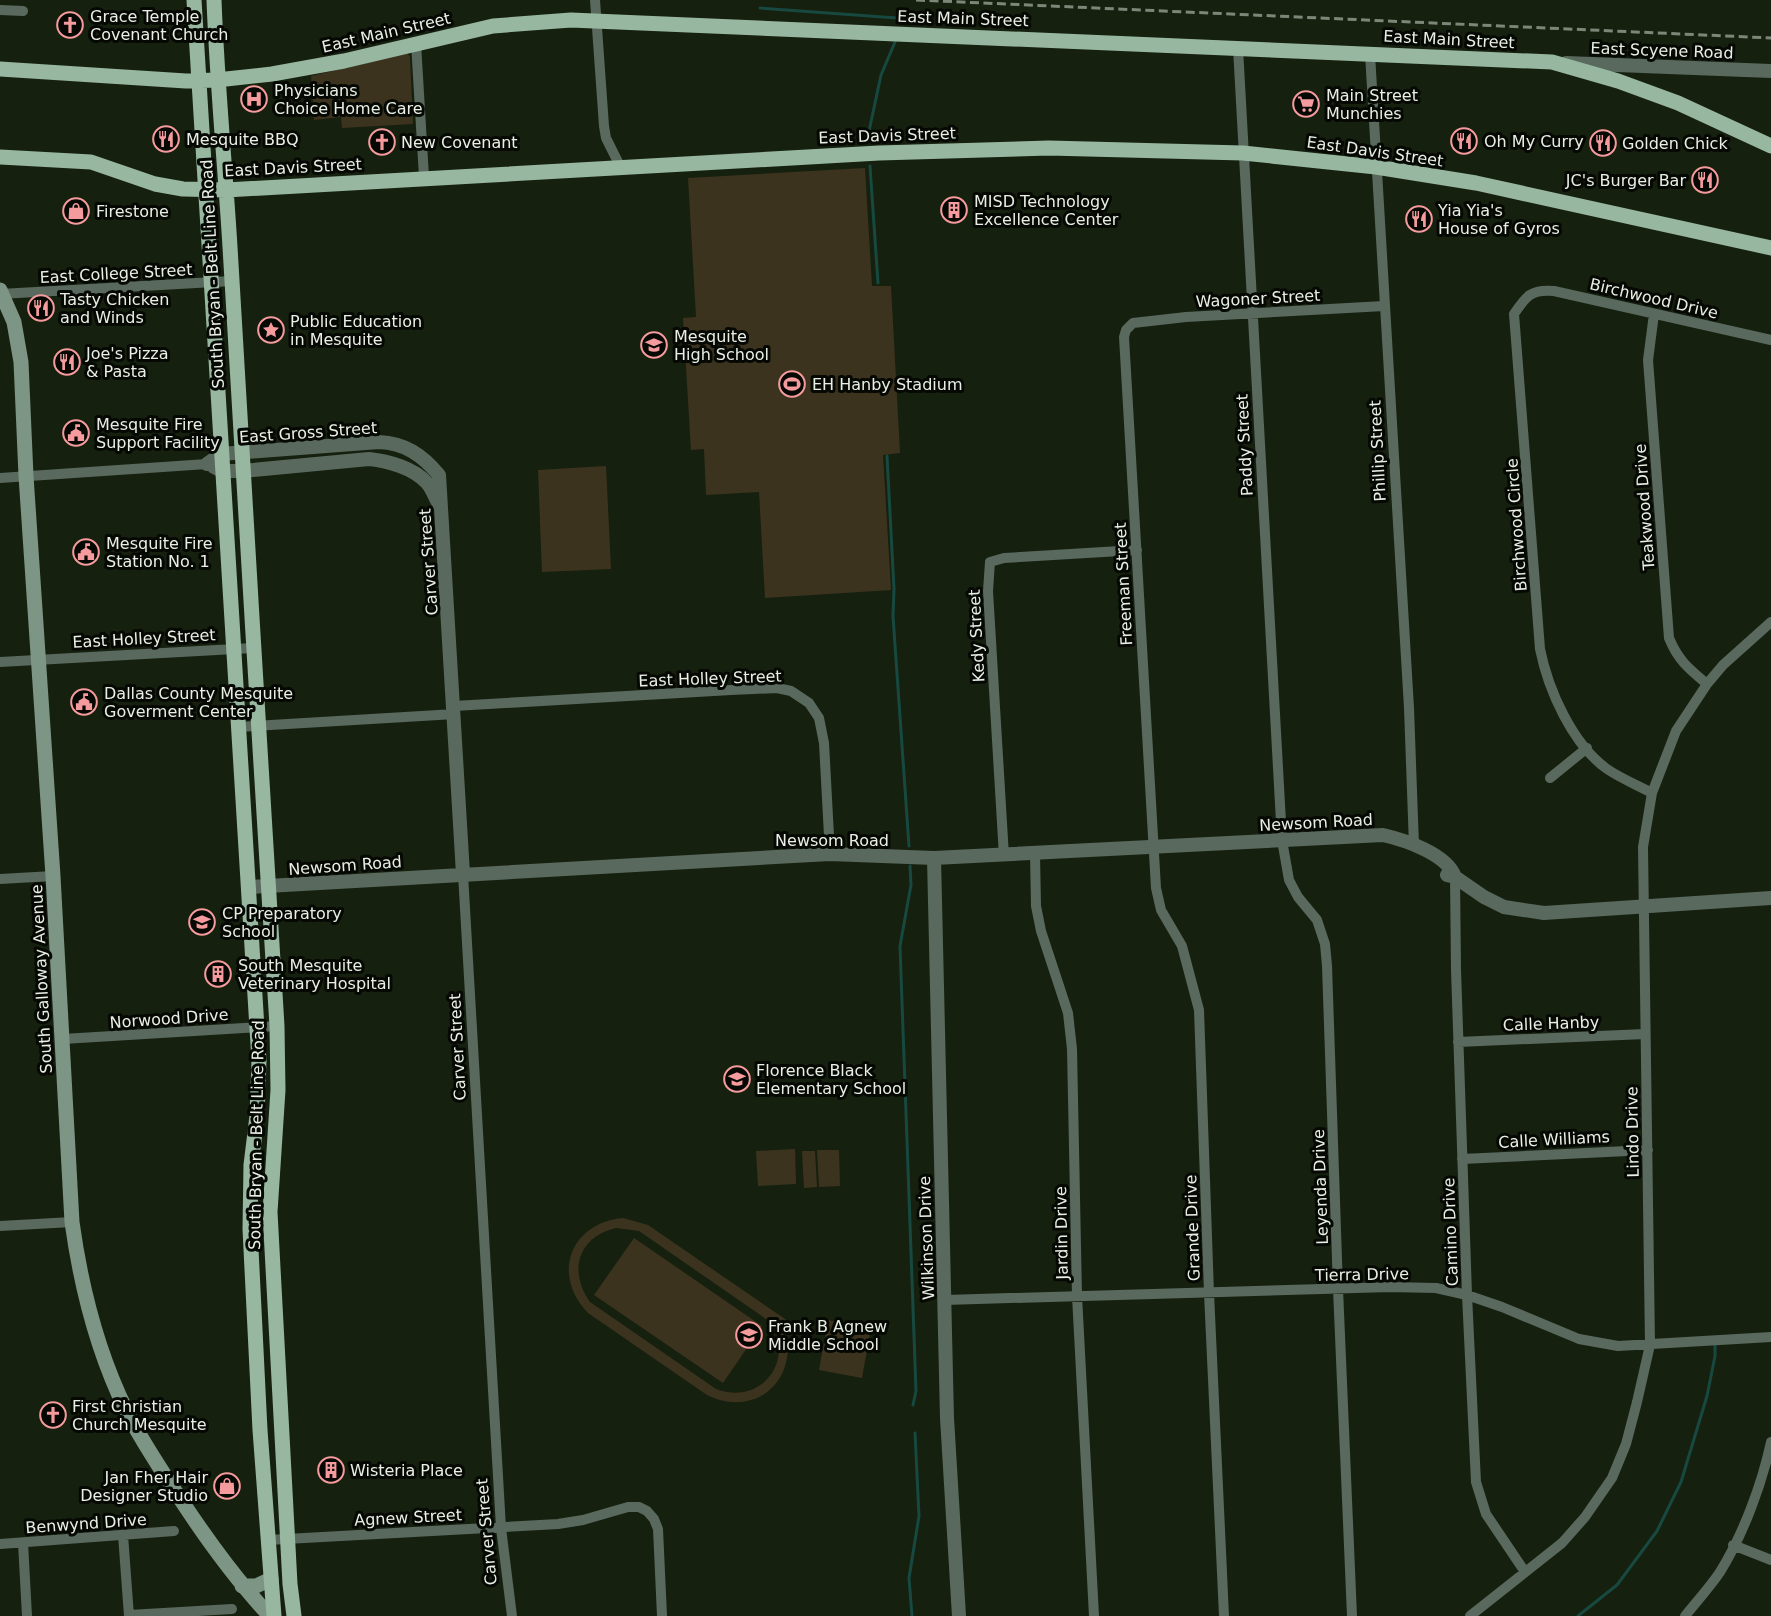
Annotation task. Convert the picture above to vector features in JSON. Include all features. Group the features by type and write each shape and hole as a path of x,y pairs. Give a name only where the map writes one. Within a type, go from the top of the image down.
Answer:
{"main road":[{"name":"South Bryan - Belt Line Road","path":"194,0 259,1087 251,1165 250,1229 272,1616"},
{"name":"South Bryan - Belt Line Road","path":"214,0 217,80 232,281 277,1026 278,1090 270,1212 281,1429 294,1616"},
{"name":"East Main Street","path":"0,69 200,81 217,80 272,74 344,61 493,26 598,20 1552,62 1618,81 1677,103 1771,146"},
{"name":"East Davis Street","path":"0,157 91,162 155,184 183,189 226,190 879,153 1049,148 1243,153 1376,167 1494,187 1771,248"},
{"name":"South Galloway Avenue","path":"1,293 14,322 21,362 37,659 63,1039 72,1222 80,1274 89,1311 114,1384 141,1437 202,1533 242,1586 272,1616"},
{"path":"227,550 247,550"},
{"path":"242,797 262,795"},
{"path":"260,1430 281,1429"},
{"path":"242,1586 255,1586 271,1579"}],"street":[{"path":"590,0 590,6 598,20"},
{"path":"595,0 604,126 606,138 620,166"},
{"path":"0,10 23,11"},
{"path":"416,43 424,177"},
{"name":"Paddy Street","path":"1239,48 1282,840"},
{"name":"Phillip Street","path":"1370,54 1409,708 1414,846"},
{"name":"East Scyene Road","path":"1552,62 1771,71"},
{"name":"East College Street","path":"1,293 232,281"},
{"name":"Birchwood Drive","path":"1530,295 1542,290 1554,291 1771,340"},
{"name":"Birchwood Circle","path":"1530,295 1525,297 1514,314 1540,649 1544,672 1563,715 1587,748 1606,768 1652,792"},
{"name":"Wagoner Street","path":"1134,323 1186,317 1384,306"},
{"name":"Teakwood Drive","path":"1654,314 1648,360 1669,638 1682,663 1707,684"},
{"name":"Freeman Street","path":"1134,323 1126,330 1124,337 1154,847"},
{"name":"East Gross Street","path":"207,464 221,454 379,442 395,443 411,450 426,460 439,475"},
{"name":"East Gross Street","path":"0,478 207,464 222,471 242,471 369,459 383,461 412,473 427,483 442,509"},
{"name":"Carver Street","path":"439,475 501,1528 512,1616"},
{"name":"Kedy Street","path":"1004,856 988,591 990,562 1004,558 1137,550"},
{"name":"Lindo Drive","path":"1470,1616 1562,1543 1585,1517 1612,1478 1626,1444 1650,1345 1643,847 1652,792 1676,731 1707,684 1723,665 1771,622"},
{"name":"East Holley Street","path":"0,662 253,648"},
{"name":"East Holley Street","path":"237,727 777,688 791,691 809,703 819,718 824,743 830,854"},
{"path":"1550,778 1587,748"},
{"name":"Newsom Road","path":"248,887 830,854 934,858 1004,856 1383,835 1427,849 1452,869 1455,877 1484,897 1504,907 1517,910 1544,913 1771,898"},
{"name":"Leyenda Drive","path":"1282,840 1289,880 1298,897 1317,920 1326,955 1352,1616"},
{"name":"Grande Drive","path":"1154,847 1156,888 1161,910 1182,946 1199,1010 1224,1616"},
{"name":"Jardin Drive","path":"1035,854 1036,906 1041,931 1068,1012 1070,1030 1077,1296 1094,1616"},
{"name":"Wilkinson Drive","path":"934,858 947,1418 959,1616"},
{"path":"0,879 53,876"},
{"name":"Camino Drive","path":"1455,877 1462,1159 1476,1482 1486,1514 1525,1572"},
{"name":"Norwood Drive","path":"63,1039 277,1026"},
{"name":"Calle Hanby","path":"1458,1042 1645,1034"},
{"name":"Calle Williams","path":"1462,1159 1648,1150"},
{"path":"0,1226 72,1222"},
{"name":"Tierra Drive","path":"945,1300 1390,1287 1436,1288 1467,1295 1502,1307 1579,1339 1618,1346 1771,1336"},
{"path":"1685,1616 1719,1572 1733,1545 1755,1496 1771,1444"},
{"name":"Agnew Street","path":"268,1540 568,1523 628,1507 643,1509 651,1515 657,1529 662,1616"},
{"name":"Benwynd Drive","path":"0,1544 174,1531"},
{"path":"123,1535 129,1616 232,1609"},
{"path":"22,1543 27,1616"},
{"path":"1733,1545 1771,1560"}],"shaded area":[{"path":"404,54 410,57 413,124 342,128 341,117 314,120 311,76"},
{"name":"EH Hanby Stadium","path":"865,168 872,286 891,286 900,453 883,455 891,590 765,598 759,492 706,495 704,449 691,450 683,318 696,317 688,178"},
{"path":"606,466 611,569 542,572 538,470"},
{"path":"795,1149 796,1184 758,1186 756,1151"},
{"path":"817,1150 839,1150 840,1186 819,1187"},
{"path":"802,1151 815,1151 817,1187 804,1188"},
{"path":"623,1218 648,1225 801,1330 795,1338 786,1332 788,1350 785,1367 778,1380 768,1391 756,1399 741,1402 724,1401 707,1395 588,1313 570,1283 569,1268 572,1253 579,1240 590,1230 605,1222","holes":["616,1228 639,1231 766,1319 775,1333 779,1348 777,1362 771,1375 761,1385 748,1391 733,1393 716,1389 590,1302 579,1279 580,1257 585,1247 603,1232"]},
{"path":"634,1238 762,1326 723,1383 594,1295"},
{"path":"828,1320 871,1328 862,1378 819,1370"}],"waterway":[{"path":"760,8 897,18"},
{"path":"868,136 881,75 895,42"},
{"path":"870,166 878,283"},
{"path":"887,456 894,589 893,616 909,846"},
{"path":"910,866 911,885 900,946 916,1391 913,1405"},
{"path":"1578,1616 1617,1585 1657,1531 1681,1482 1707,1396 1715,1356 1715,1342"},
{"path":"912,1616 909,1578 919,1516 915,1433"}],"railway":[{"path":"916,0 1771,38"}],"place":[{"name":"Grace Temple Covenant Church","path":"70,25"},
{"name":"Physicians Choice Home Care","path":"254,99"},
{"name":"Main Street Munchies","path":"1306,104"},
{"name":"Mesquite BBQ","path":"166,139"},
{"name":"Oh My Curry","path":"1464,141"},
{"name":"New Covenant","path":"382,142"},
{"name":"Golden Chick","path":"1603,143"},
{"name":"JC's Burger Bar","path":"1705,180"},
{"name":"MISD Technology Excellence Center","path":"954,210"},
{"name":"Firestone","path":"76,211"},
{"name":"Yia Yia's House of Gyros","path":"1419,219"},
{"name":"Tasty Chicken and Winds","path":"41,308"},
{"name":"Public Education in Mesquite","path":"271,330"},
{"name":"Mesquite High School","path":"654,345"},
{"name":"Joe's Pizza & Pasta","path":"67,362"},
{"name":"EH Hanby Stadium","path":"792,384"},
{"name":"Mesquite Fire Support Facility","path":"76,433"},
{"name":"Mesquite Fire Station No. 1","path":"86,552"},
{"name":"Dallas County Mesquite Goverment Center","path":"84,702"},
{"name":"CP Preparatory School","path":"202,922"},
{"name":"South Mesquite Veterinary Hospital","path":"218,974"},
{"name":"Florence Black Elementary School","path":"737,1079"},
{"name":"Frank B Agnew Middle School","path":"749,1335"},
{"name":"First Christian Church Mesquite","path":"53,1415"},
{"name":"Wisteria Place","path":"331,1470"},
{"name":"Jan Fher Hair Designer Studio","path":"227,1486"}]}
